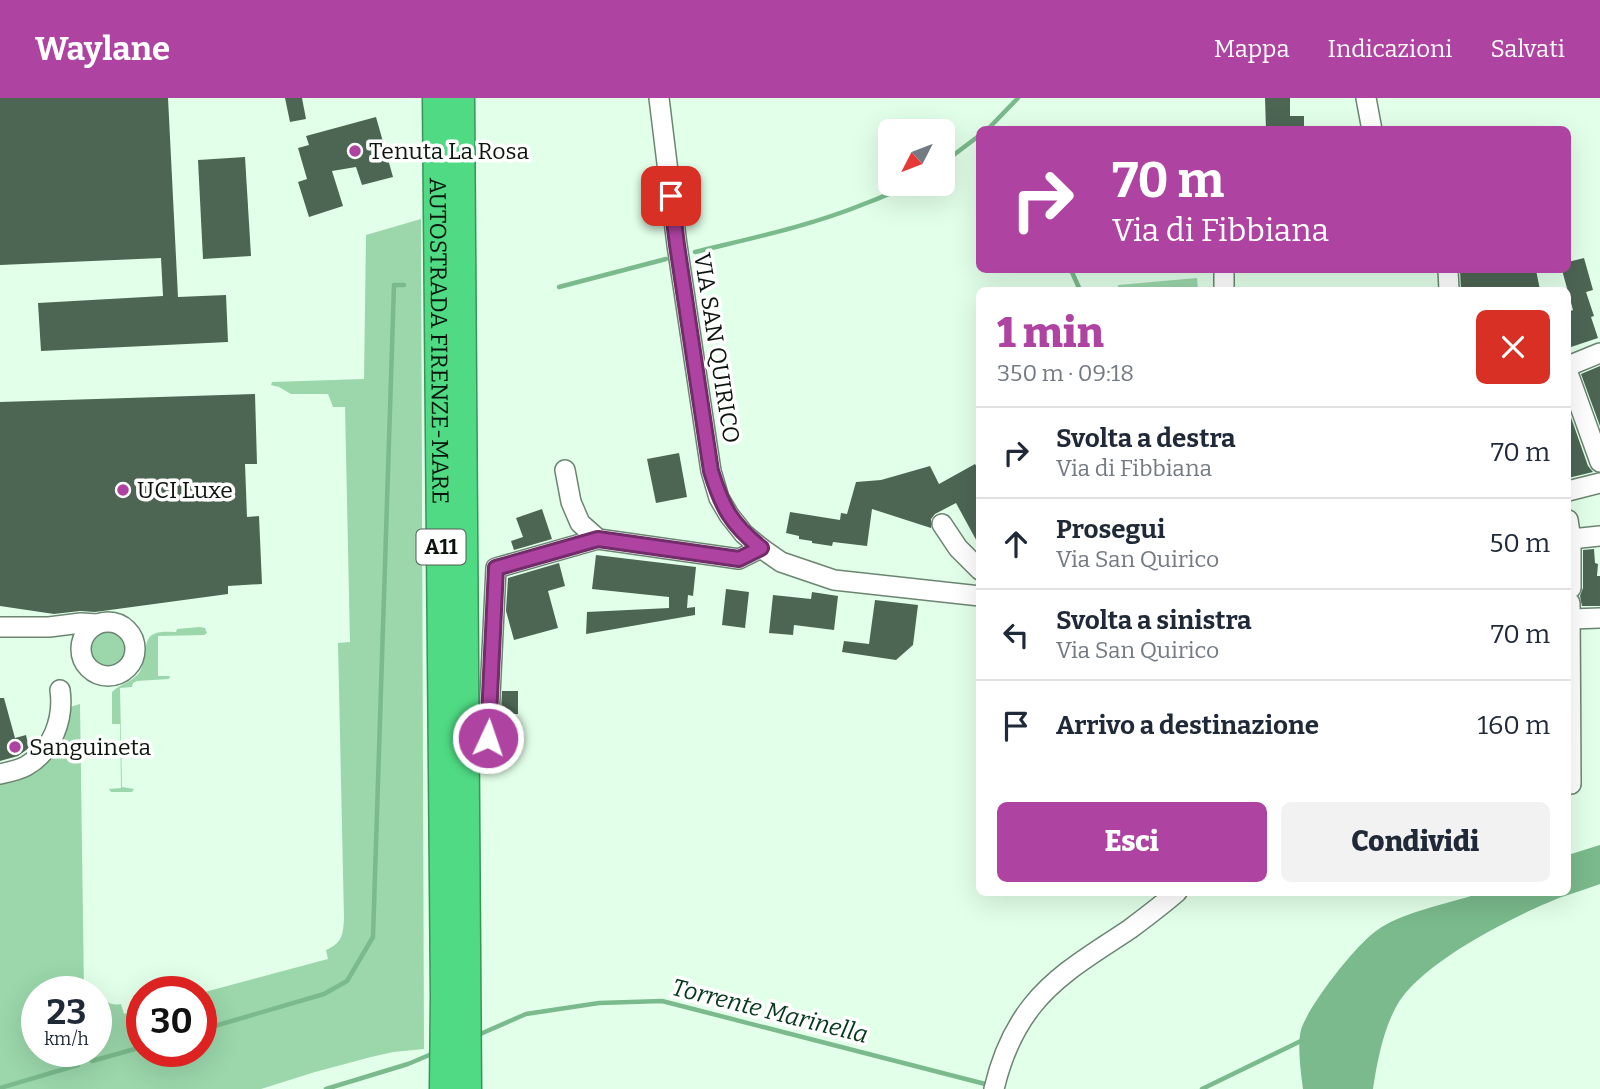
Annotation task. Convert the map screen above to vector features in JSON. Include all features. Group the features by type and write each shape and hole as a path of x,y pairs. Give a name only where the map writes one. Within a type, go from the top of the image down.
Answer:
{"highway":[{"name":"AUTOSTRADA FIRENZE-MARE","path":"437,98 456,988 466,1060 452,1086"},
{"name":"AUTOSTRADA FIRENZE-MARE","path":"452,1086 456,988 460,98"}],"street":[{"name":"VIA SAN QUIRICO","path":"659,98 677,245 711,471 719,498 729,515 744,534 781,562 835,580 976,596"},
{"path":"1366,98 1371,126"},
{"path":"1571,365 1600,354"},
{"path":"1571,381 1600,462"},
{"path":"565,470 571,502 580,523 598,539"},
{"path":"1571,490 1600,483"},
{"path":"942,524 958,548 976,566"},
{"path":"1571,527 1600,536"},
{"path":"488,738 496,568 598,539 739,559 761,548"},
{"path":"1571,603 1600,618"},
{"path":"0,627 50,627 113,622 127,629 132,635 136,651 130,666 116,676 99,675 86,665 82,657 85,634 97,624"},
{"path":"50,627 81,649"},
{"path":"0,774 27,766 43,752 52,739 60,713 60,690"},
{"path":"994,1089 1001,1060 1031,1006 1051,985 1082,960 1131,928 1172,896"}],"shaded area":[{"path":"421,219 424,1049 371,1057 261,1089 0,1089 0,778 20,773 63,709 80,704 84,976 21,976 21,1067 112,1067 112,1004 121,1004 126,1013 126,1067 217,1067 217,989 328,959 326,950 341,938 344,919 338,643 350,642 345,407 333,407 328,394 291,394 271,385 272,382 364,379 366,235"},
{"path":"1197,278 1198,287 1118,287"},
{"path":"205,628 207,633 158,636 158,676 170,676 169,679 137,681 132,687 120,688 122,787 134,789 132,792 111,792 109,789 121,788 120,724 112,724 112,692 139,673 150,636 159,632"},
{"path":"107,632 119,638 125,650 119,662 107,668 95,662 89,650 95,638"},
{"path":"1600,845 1600,884 1571,894 1571,854"},
{"path":"1471,896 1565,896 1518,916 1469,943 1425,974 1408,990 1387,1026 1373,1089 1303,1089 1299,1043 1305,1019 1333,977 1356,949 1376,931 1409,914"}],"building":[{"path":"0,98 168,98 178,297 226,295 228,342 41,351 38,303 163,296 161,258 0,265"},
{"path":"285,98 302,98 306,119 290,122"},
{"path":"1265,98 1290,98 1290,116 1304,116 1304,126 1266,126"},
{"name":"Tenuta La Rosa","path":"376,117 393,177 362,185 356,167 332,171 343,206 309,217 298,182 307,179 298,148 309,145 306,136"},
{"path":"245,157 251,256 203,259 198,160"},
{"path":"1584,258 1593,290 1586,292 1598,338 1571,347 1571,287 1567,287 1563,273 1571,273 1571,261"},
{"path":"1460,273 1537,273 1539,287 1461,287"},
{"path":"1600,366 1600,426 1581,374"},
{"name":"UCI Luxe","path":"255,394 257,464 245,464 247,517 259,516 262,584 228,586 228,594 95,612 54,614 0,606 0,402"},
{"path":"1571,418 1588,466 1593,472 1571,477"},
{"path":"679,453 687,497 656,503 647,459"},
{"path":"975,464 976,540 956,503 935,514 931,519 931,528 872,509 867,546 833,542 832,546 812,543 786,533 790,512 840,520 841,513 847,514 856,482 881,480 930,466 939,484"},
{"path":"542,509 552,539 514,550 511,541 523,537 516,518"},
{"path":"1594,549 1595,563 1598,564 1597,576 1600,576 1600,606 1582,606 1580,596 1583,588 1583,550"},
{"path":"596,555 696,567 693,596 688,595 687,608 695,607 695,615 586,634 587,612 669,608 669,597 592,589"},
{"path":"559,563 565,586 548,591 558,628 514,640 506,611 508,578"},
{"path":"726,589 749,592 745,628 722,625"},
{"path":"812,592 838,596 834,630 794,625 793,635 769,633 773,595 811,599"},
{"path":"875,600 918,605 913,645 896,660 842,652 844,641 869,644"},
{"path":"502,691 518,691 518,714 501,714"},
{"name":"Sanguineta","path":"0,698 4,698 15,738 26,735 29,748 18,756 0,761"}],"waterway":[{"path":"991,126 1018,98"},
{"path":"956,153 976,138"},
{"path":"695,252 823,219 884,196"},
{"path":"559,287 666,259"},
{"path":"1072,273 1079,287"},
{"path":"217,1025 324,994 347,981 373,937 394,285 404,285"},
{"name":"Torrente Marinella","path":"478,1035 526,1014 599,1003 662,1001 989,1085"},
{"name":"Torrente Marinella","path":"1202,1089 1305,1039"},
{"path":"112,1055 126,1051"},
{"name":"Torrente Marinella","path":"326,1089 408,1064 434,1053"},
{"path":"0,1088 71,1067"}],"place":[{"name":"Tenuta La Rosa","path":"355,151"},
{"name":"UCI Luxe","path":"123,490"},
{"name":"Sanguineta","path":"15,747"}],"route":[{"path":"488,738 496,568 598,539 739,559 761,548 744,534 729,515 719,498 711,471 671,196"}]}
